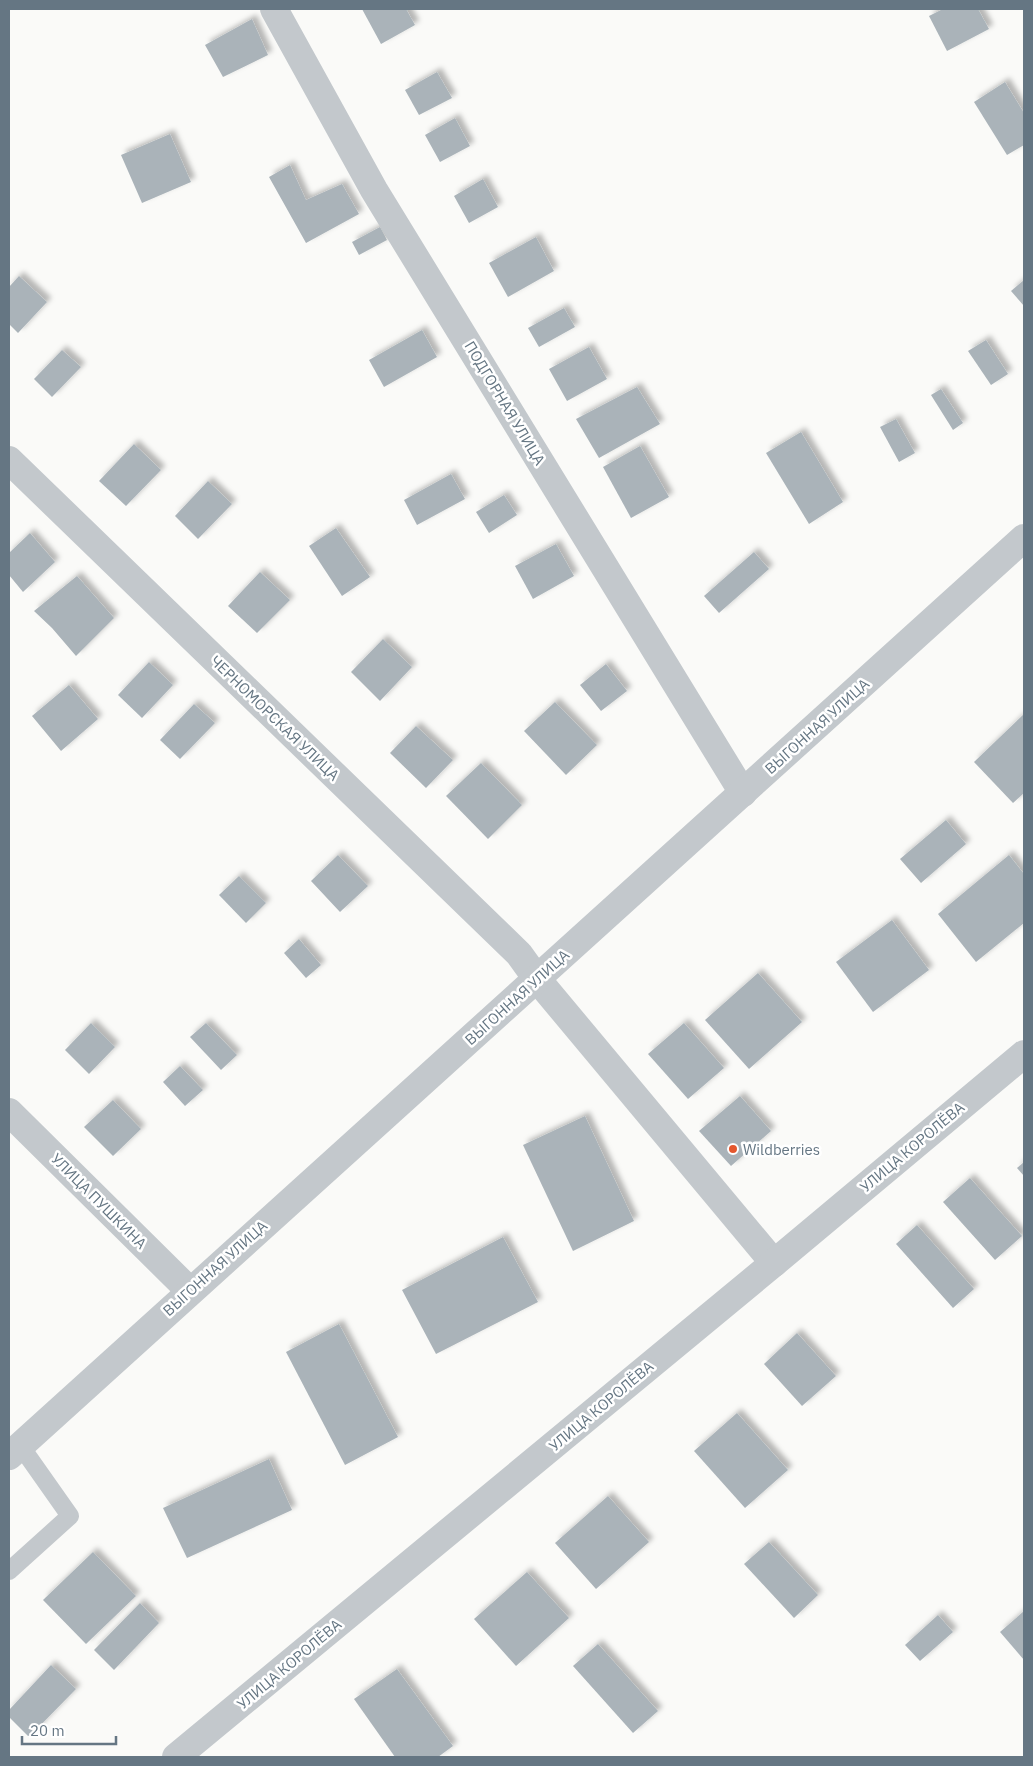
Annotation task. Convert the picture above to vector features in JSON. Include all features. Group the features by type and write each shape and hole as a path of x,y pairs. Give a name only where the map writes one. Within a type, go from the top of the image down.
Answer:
{"street":[{"name":"ПОДГОРНАЯ УЛИЦА","path":"274,9 374,190 743,793"},
{"name":"ЧЕРНОМОРСКАЯ УЛИЦА","path":"9,460 519,954 537,979 774,1263"},
{"name":"ВЫГОННАЯ УЛИЦА","path":"15,1451 1024,538"},
{"name":"УЛИЦА КОРОЛЁВА","path":"176,1757 1024,1054"},
{"name":"УЛИЦА ПУШКИНА","path":"9,1112 190,1291"}],"lane":[{"path":"9,1571 70,1516 15,1451"}],"building":[{"path":"362,9 406,9 415,25 381,44"},
{"path":"943,9 978,9 989,29 947,51 929,16"},
{"path":"252,19 268,55 223,77 205,45"},
{"path":"437,72 452,98 419,115 405,90"},
{"path":"1005,82 1024,113 1024,145 1007,155 974,102"},
{"path":"455,118 470,146 440,162 425,135"},
{"path":"170,134 191,182 142,203 121,155"},
{"path":"290,165 306,200 342,184 359,214 306,243 269,177"},
{"path":"483,179 498,207 469,223 454,196"},
{"path":"380,227 387,240 359,255 352,242"},
{"path":"536,237 554,271 508,297 489,263"},
{"path":"19,276 47,302 18,333 9,324 9,287"},
{"path":"1024,280 1024,306 1011,291"},
{"path":"564,308 575,327 539,347 528,328"},
{"path":"422,330 437,357 384,387 369,360"},
{"path":"986,340 1008,374 991,385 968,351"},
{"path":"589,347 607,379 567,401 549,369"},
{"path":"62,350 81,367 52,397 34,379"},
{"path":"637,387 660,424 599,458 576,419"},
{"path":"941,389 963,423 953,430 931,395"},
{"path":"896,419 915,453 899,462 880,427"},
{"path":"801,432 843,502 809,524 766,453"},
{"path":"134,444 161,470 126,506 99,481"},
{"path":"640,446 669,497 631,518 603,467"},
{"path":"451,474 465,499 417,525 404,500"},
{"path":"208,481 232,504 198,539 175,516"},
{"path":"504,495 517,515 489,533 476,512"},
{"path":"336,528 370,577 342,596 309,546"},
{"path":"30,533 55,562 23,592 9,575 9,553"},
{"path":"556,544 574,576 533,599 515,566"},
{"path":"754,552 769,569 719,613 704,596"},
{"path":"260,572 290,600 257,633 228,606"},
{"path":"77,576 114,618 76,656 52,628 34,611"},
{"path":"383,639 412,667 380,701 351,672"},
{"path":"149,662 173,685 142,718 118,695"},
{"path":"606,664 627,691 601,711 580,685"},
{"path":"69,685 98,719 61,751 32,716"},
{"path":"555,702 597,745 566,775 524,731"},
{"path":"194,704 215,723 180,759 160,740"},
{"path":"1024,714 1024,793 1013,803 974,762"},
{"path":"416,726 453,760 426,788 390,753"},
{"path":"481,763 522,805 488,839 446,796"},
{"path":"946,820 966,844 921,883 900,859"},
{"path":"338,855 368,886 340,912 311,881"},
{"path":"1009,855 1024,874 1024,923 976,962 938,914"},
{"path":"239,876 266,903 246,923 219,895"},
{"path":"892,920 929,970 873,1012 836,962"},
{"path":"299,939 321,965 306,978 284,953"},
{"path":"758,973 802,1022 749,1069 705,1020"},
{"path":"91,1023 115,1047 89,1074 65,1050"},
{"path":"206,1023 237,1055 221,1070 190,1037"},
{"path":"684,1023 724,1068 688,1099 648,1054"},
{"path":"180,1066 203,1090 185,1106 163,1082"},
{"name":"Wildberries","path":"740,1096 771,1131 731,1166 699,1131"},
{"path":"113,1100 141,1129 113,1156 84,1127"},
{"path":"585,1116 634,1221 573,1251 523,1145"},
{"path":"1024,1162 1024,1176 1017,1168"},
{"path":"970,1178 1022,1236 995,1260 943,1202"},
{"path":"917,1225 974,1289 953,1308 896,1244"},
{"path":"503,1237 538,1302 436,1354 402,1290"},
{"path":"339,1324 398,1437 345,1465 286,1352"},
{"path":"797,1333 836,1376 802,1406 764,1364"},
{"path":"737,1413 788,1470 745,1508 694,1451"},
{"path":"269,1459 292,1510 187,1558 163,1508"},
{"path":"608,1496 649,1542 596,1589 555,1543"},
{"path":"769,1542 818,1595 794,1618 744,1564"},
{"path":"93,1552 136,1596 86,1644 43,1600"},
{"path":"527,1572 569,1618 516,1666 474,1619"},
{"path":"140,1603 159,1623 114,1670 94,1650"},
{"path":"1024,1611 1024,1660 1000,1632"},
{"path":"938,1615 953,1632 920,1661 905,1645"},
{"path":"598,1644 658,1711 633,1733 573,1666"},
{"path":"51,1665 76,1689 29,1737 9,1717 9,1710"},
{"path":"397,1669 453,1746 438,1757 395,1757 354,1699"}],"place":[{"name":"Wildberries","path":"733,1149"}]}
